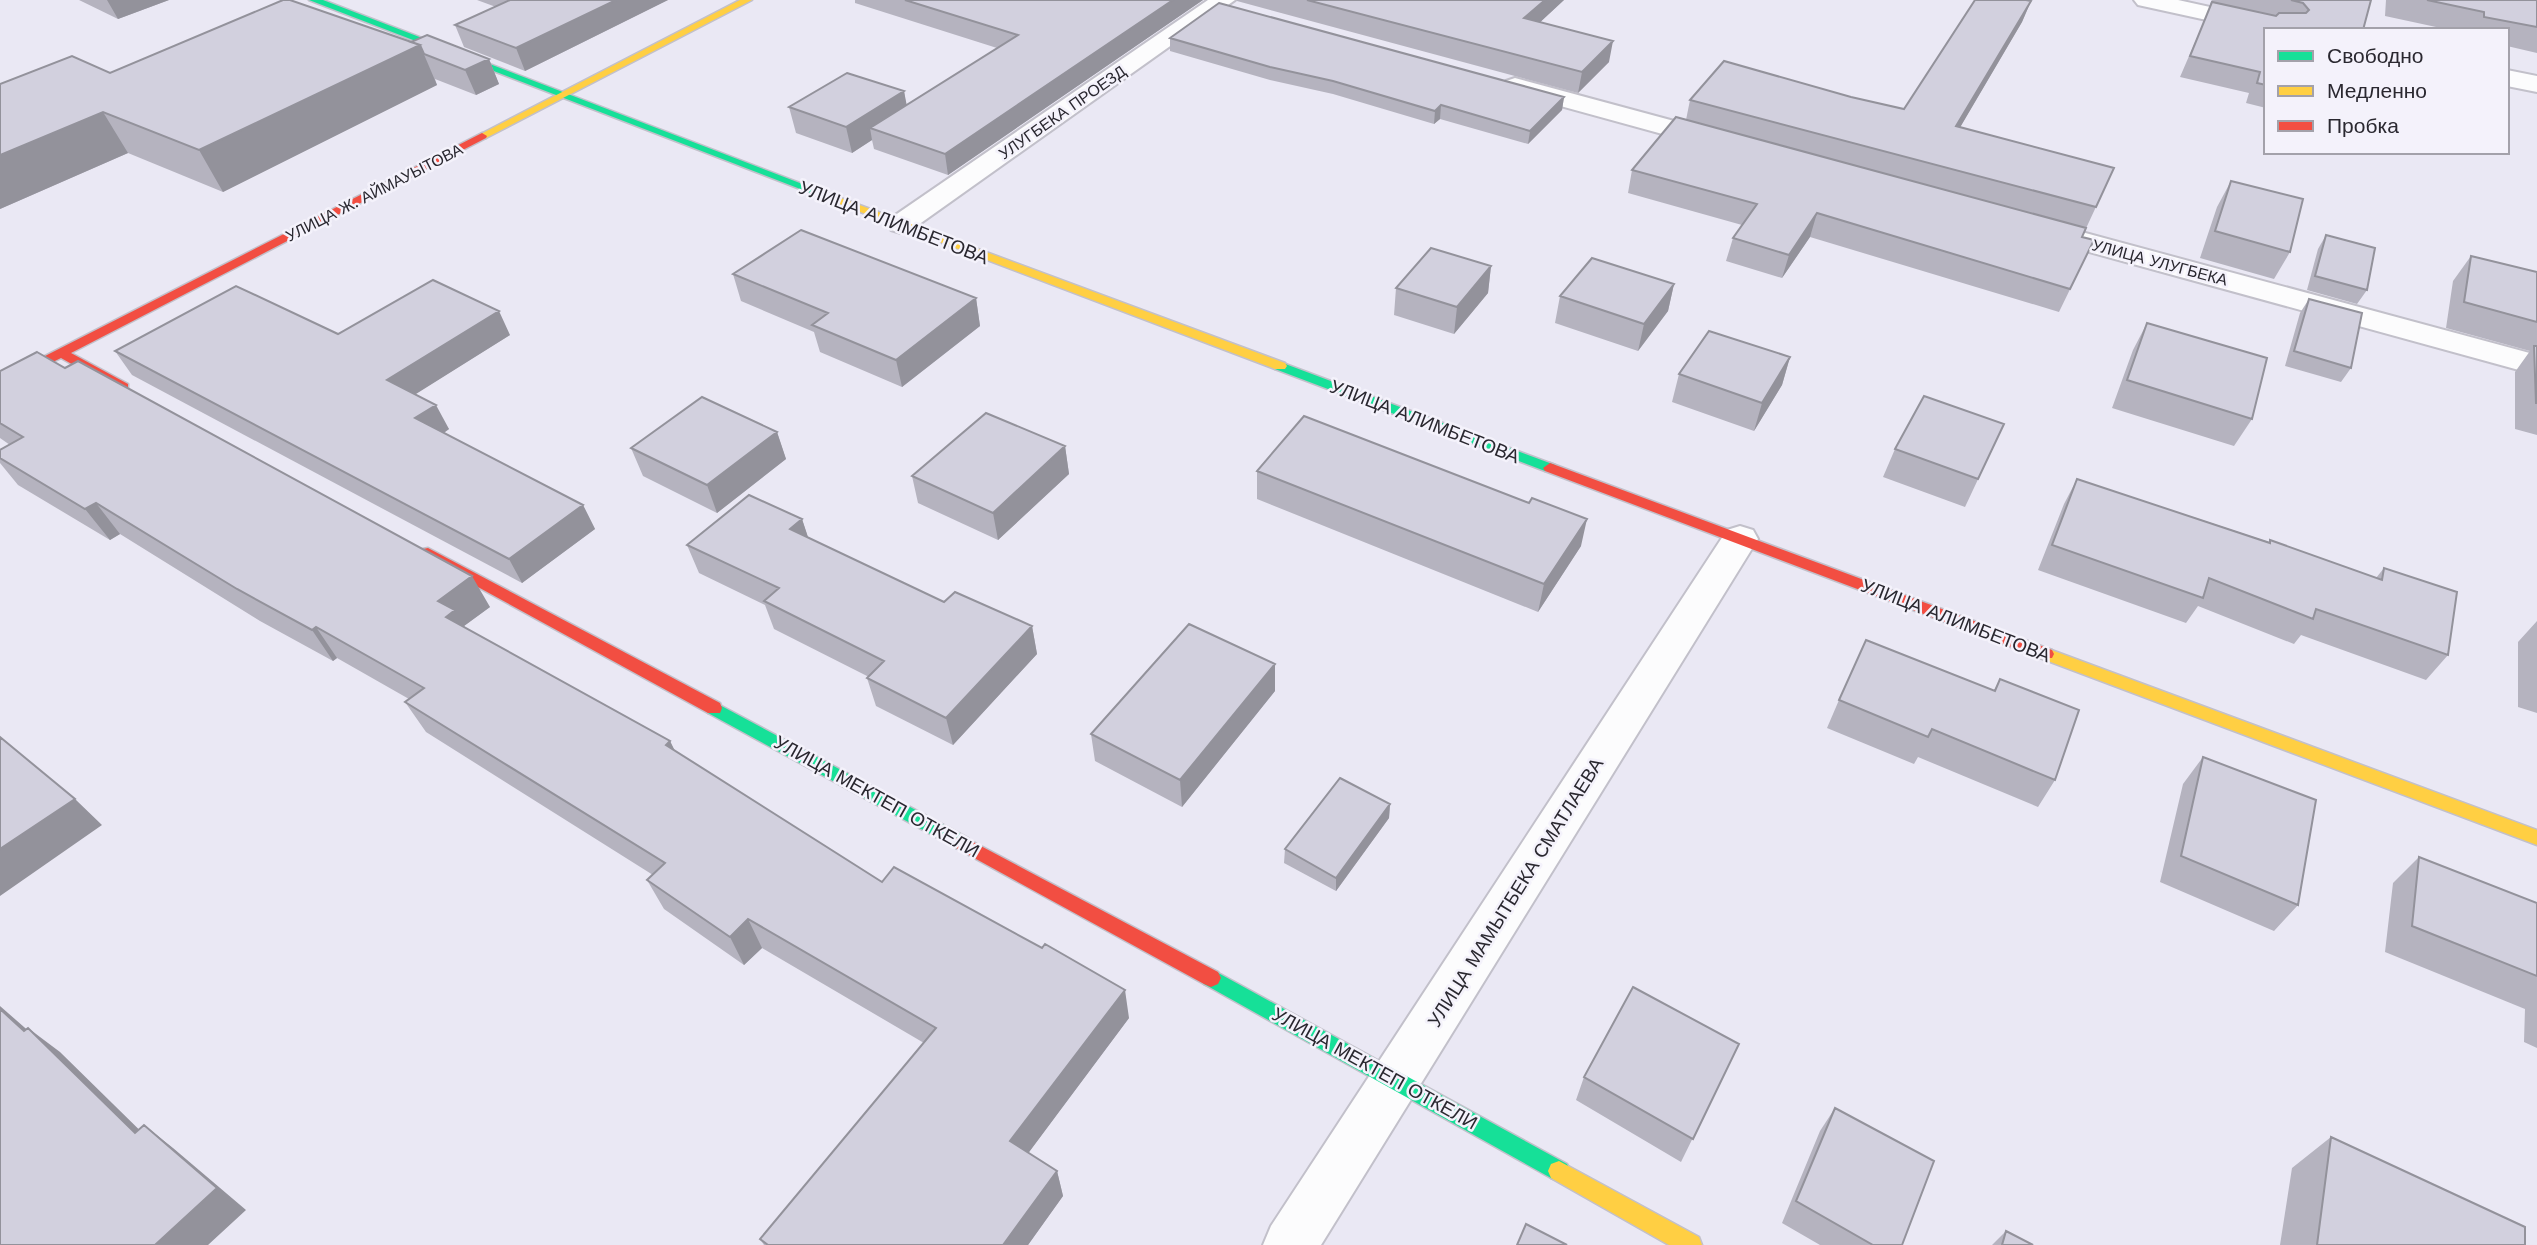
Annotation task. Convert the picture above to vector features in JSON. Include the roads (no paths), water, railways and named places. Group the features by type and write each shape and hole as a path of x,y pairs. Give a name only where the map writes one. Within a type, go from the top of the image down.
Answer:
{"street":[{"name":"УЛИЦА АЛИМБЕТОВА","path":"314,0 560,96 2537,838"},
{"name":"УЛИЦА Ж. АЙМАУЫТОВА","path":"0,384 747,0"},
{"path":"2146,0 2275,28"},
{"name":"УЛУГБЕКА ПРОЕЗД","path":"901,224 1227,6"},
{"path":"1485,78 1741,148"},
{"path":"2509,78 2537,84"},
{"name":"УЛИЦА УЛУГБЕКА","path":"2011,222 2537,365"},
{"path":"61,353 134,393"},
{"name":"УЛИЦА МАМЫТБЕКА СМАТЛАЕВА","path":"1290,1245 1740,539"},
{"name":"УЛИЦА МЕКТЕП ОТКЕЛИ","path":"416,546 1397,1079 1691,1245"}]}
